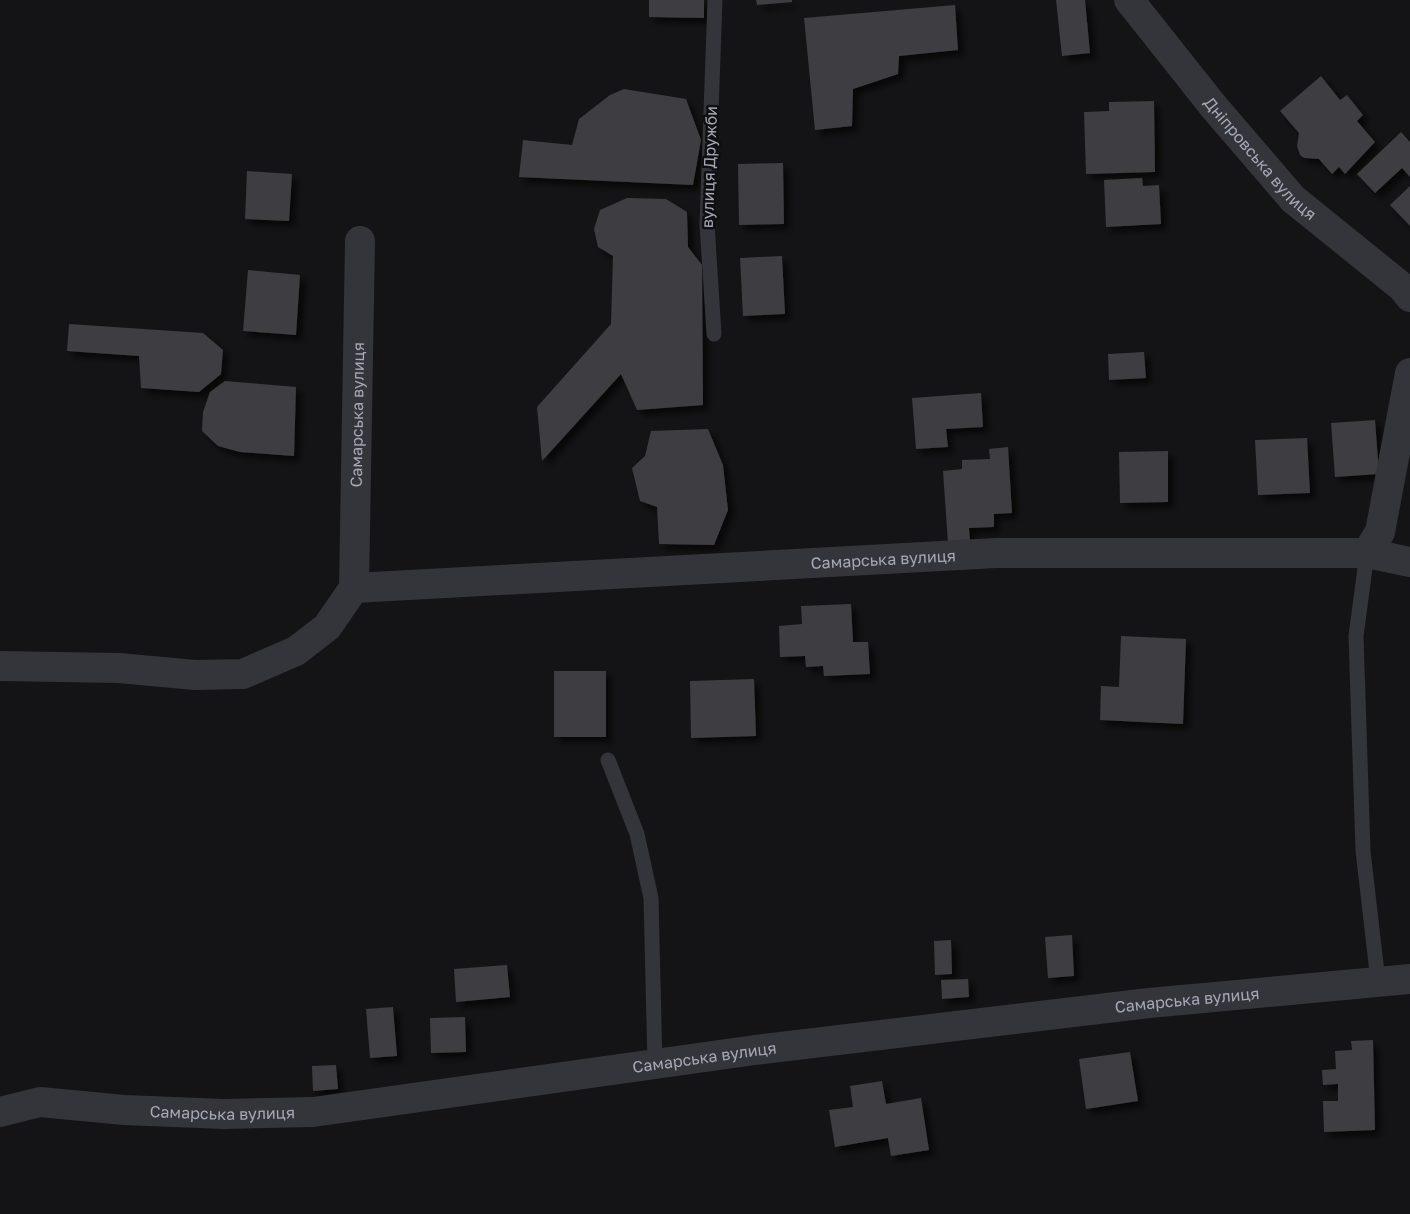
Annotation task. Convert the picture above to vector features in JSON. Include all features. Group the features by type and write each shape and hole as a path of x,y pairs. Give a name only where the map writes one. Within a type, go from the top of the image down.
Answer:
{"street":[{"name":"Дніпровська вулиця","path":"1129,0 1214,107 1293,199 1373,266 1402,287 1410,297"},
{"name":"Самарська вулиця","path":"360,241 354,588 996,553 1367,553 1410,562"},
{"path":"1367,553 1380,532 1410,373"},
{"path":"0,666 119,668 195,675 243,674 296,651 327,627 354,588"},
{"name":"Самарська вулиця","path":"0,1112 40,1102 124,1110 212,1113 313,1112 755,1050 1137,1005 1410,979"}],"lane":[{"name":"вулиця Дружби","path":"714,334 707,224 716,0"},
{"path":"1367,553 1356,636 1363,851 1378,981"},
{"path":"608,760 637,834 651,898 656,1065"}],"building":[{"path":"649,0 704,0 704,18 649,17"},
{"path":"756,0 792,0 792,2 757,5"},
{"path":"1056,0 1085,0 1090,53 1062,56"},
{"path":"955,5 958,50 899,56 898,74 853,89 852,126 815,130 804,18"},
{"path":"1321,76 1340,100 1347,95 1363,115 1357,121 1375,142 1345,174 1339,167 1332,174 1319,159 1304,158 1300,155 1297,146 1299,133 1280,111"},
{"path":"624,89 686,99 701,140 693,185 519,177 523,140 572,145 579,119 610,95"},
{"path":"1154,101 1155,172 1086,174 1084,112 1109,111 1109,102"},
{"path":"1401,132 1410,142 1410,177 1402,168 1375,193 1357,174"},
{"path":"783,163 784,224 739,225 738,164"},
{"path":"247,171 292,174 289,221 245,219"},
{"path":"1142,178 1143,186 1159,185 1161,224 1106,227 1104,180"},
{"path":"1410,186 1410,226 1390,205"},
{"path":"627,198 666,199 687,212 688,247 702,265 703,405 637,410 621,374 542,461 537,407 611,324 613,256 598,247 594,229 600,210"},
{"path":"782,256 785,314 743,316 740,258"},
{"path":"248,270 300,275 296,335 243,331"},
{"path":"69,324 203,333 223,350 221,374 199,392 141,388 139,356 67,351"},
{"path":"1144,352 1146,378 1109,380 1108,354"},
{"path":"225,381 296,387 294,456 240,452 218,446 202,431 203,412 210,392"},
{"path":"981,393 983,427 946,429 948,447 916,449 912,398"},
{"path":"1375,420 1379,474 1335,477 1331,423"},
{"path":"708,429 723,465 728,510 714,545 659,544 657,507 640,501 632,468 645,456 651,431"},
{"path":"1307,438 1310,493 1258,495 1255,440"},
{"path":"1008,447 1012,513 994,514 994,527 969,528 970,541 948,543 943,471 962,469 962,460 990,459 989,449"},
{"path":"1168,451 1168,502 1120,503 1119,452"},
{"path":"851,604 853,642 868,642 870,674 824,676 823,666 806,667 805,656 780,657 779,626 802,624 801,606"},
{"path":"1121,636 1186,639 1183,724 1100,720 1101,686 1119,687"},
{"path":"554,671 606,671 606,737 554,737"},
{"path":"754,679 756,736 691,738 690,681"},
{"path":"1072,935 1074,976 1048,978 1045,937"},
{"path":"951,940 952,974 935,975 934,941"},
{"path":"507,965 510,997 456,1002 454,969"},
{"path":"968,979 969,997 942,999 941,980"},
{"path":"393,1007 397,1056 370,1058 366,1009"},
{"path":"465,1017 466,1052 431,1053 430,1018"},
{"path":"1373,1040 1375,1130 1324,1132 1323,1101 1338,1101 1338,1084 1323,1085 1322,1070 1336,1069 1335,1051 1352,1050 1351,1041"},
{"path":"1130,1052 1138,1101 1086,1109 1079,1059"},
{"path":"336,1065 338,1089 313,1091 312,1066"},
{"path":"882,1081 886,1104 921,1098 929,1150 891,1156 888,1138 835,1147 829,1110 853,1107 850,1086"}]}
